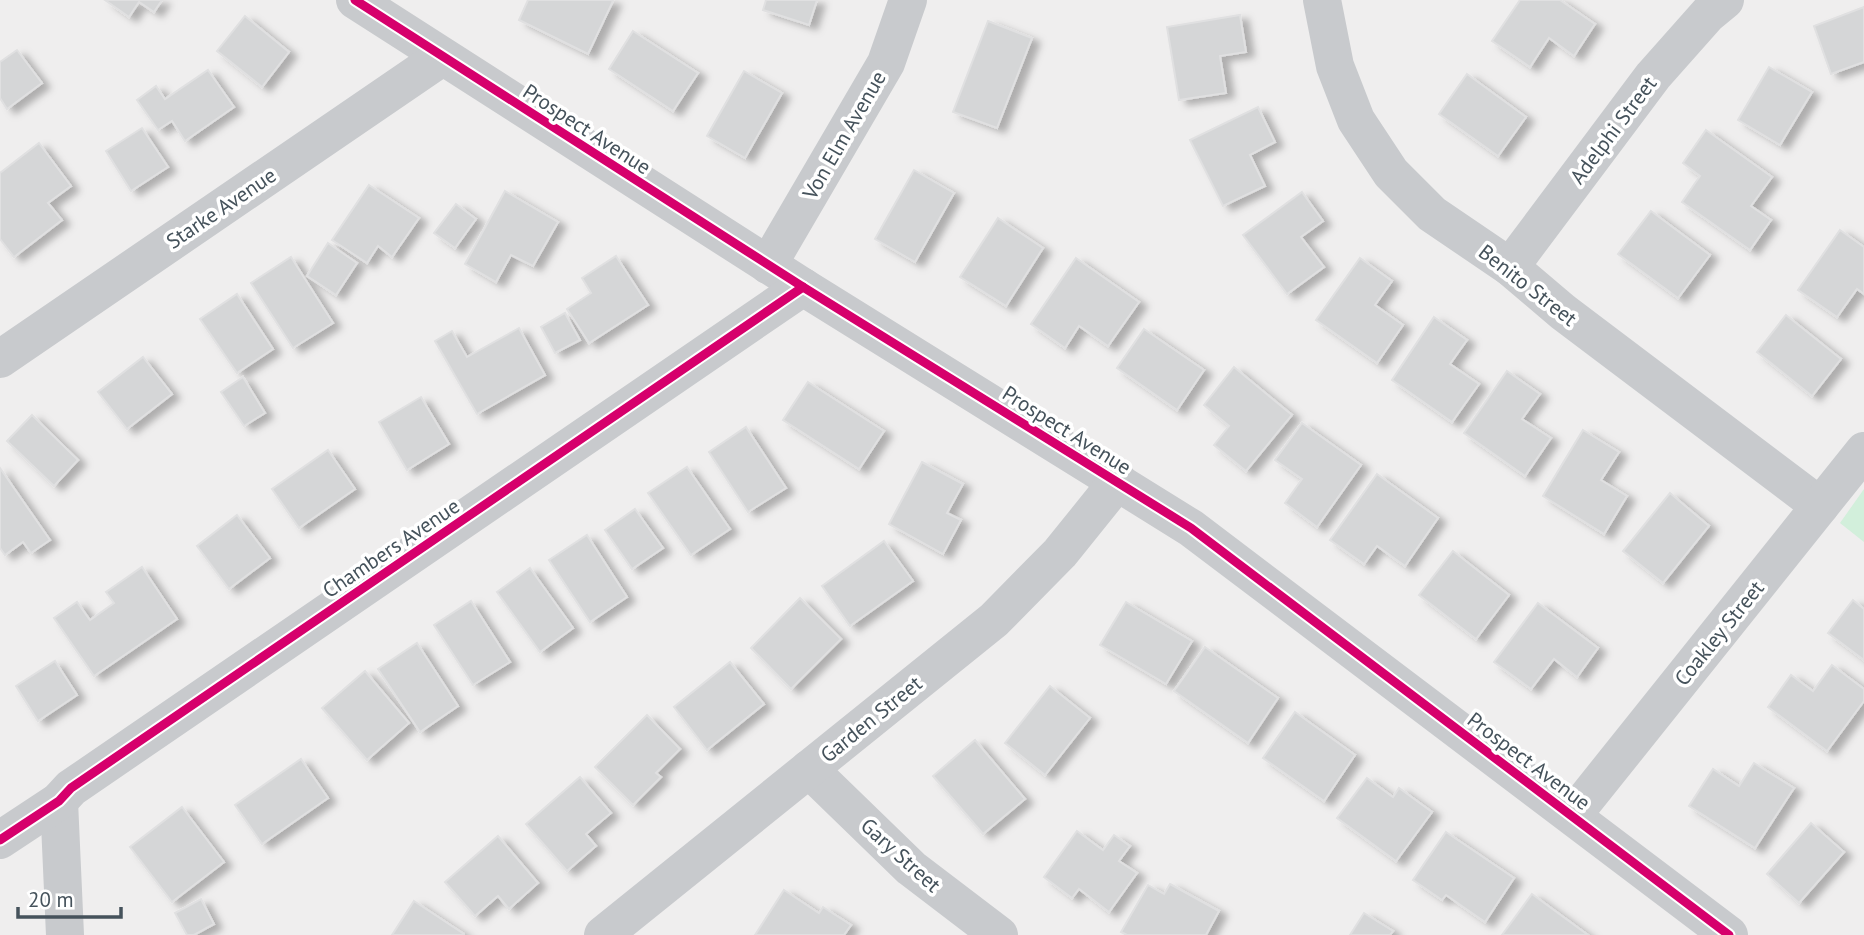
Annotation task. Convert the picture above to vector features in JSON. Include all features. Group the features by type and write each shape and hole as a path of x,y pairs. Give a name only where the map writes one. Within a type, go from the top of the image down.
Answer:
{"street":[{"name":"Prospect Avenue","path":"355,0 768,265 1191,528 1730,935"},
{"name":"Von Elm Avenue","path":"768,265 886,63 908,0"},
{"name":"Benito Street","path":"1322,0 1335,66 1356,120 1391,173 1432,214 1510,267 1563,312 1820,506"},
{"name":"Adelphi Street","path":"1510,267 1653,76 1708,14 1725,0"},
{"name":"Starke Avenue","path":"0,359 442,57"},
{"name":"Chambers Avenue","path":"0,840 59,801 71,788 803,287"},
{"name":"Coakley Street","path":"1573,815 1864,451"},
{"name":"Garden Street","path":"603,935 993,620 1060,553 1118,481"},
{"name":"Gary Street","path":"809,769 911,868 999,935"},
{"path":"59,801 65,935"}],"green space":[{"path":"1864,489 1864,542 1840,523"}],"building":[{"path":"105,0 162,0 154,12 139,2 129,17"},
{"path":"528,0 613,1 588,54 519,20"},
{"path":"766,0 817,0 809,25 763,10"},
{"path":"1520,0 1560,0 1595,24 1574,56 1549,38 1530,67 1492,41"},
{"path":"1864,7 1864,62 1831,74 1814,26"},
{"path":"1240,15 1246,52 1220,56 1226,93 1179,100 1167,27"},
{"path":"245,16 289,52 262,87 217,51"},
{"path":"988,21 1032,38 997,128 953,112"},
{"path":"633,31 698,73 673,111 609,69"},
{"path":"17,50 42,83 7,109 0,98 0,62"},
{"path":"1769,67 1812,92 1780,145 1738,120"},
{"path":"208,70 234,107 185,141 172,121 158,130 137,100 156,86 165,99"},
{"path":"744,71 782,93 745,158 707,136"},
{"path":"1467,74 1526,117 1498,156 1439,114"},
{"path":"1258,107 1275,142 1250,155 1265,186 1223,206 1190,140"},
{"path":"142,128 168,167 131,191 106,151"},
{"path":"1706,130 1772,177 1751,206 1771,220 1750,250 1682,202 1700,176 1683,163"},
{"path":"39,143 71,186 48,203 62,220 14,257 0,239 0,173"},
{"path":"914,170 954,193 915,262 875,239"},
{"path":"369,185 419,218 392,257 378,246 367,263 332,240"},
{"path":"505,191 558,222 533,266 511,255 496,282 465,264"},
{"path":"1302,192 1323,221 1301,237 1324,267 1287,294 1243,235"},
{"path":"456,204 476,219 455,248 434,233"},
{"path":"1651,211 1710,255 1678,298 1618,254"},
{"path":"998,218 1043,248 1006,306 960,277"},
{"path":"1840,230 1864,247 1864,294 1857,289 1837,317 1798,290"},
{"path":"328,243 357,263 336,295 307,276"},
{"path":"616,256 648,305 589,343 567,309 591,293 582,278"},
{"path":"291,257 333,323 293,348 251,283"},
{"path":"1076,258 1139,302 1108,346 1079,326 1065,348 1031,324"},
{"path":"1360,258 1392,281 1375,305 1403,325 1377,363 1316,320"},
{"path":"237,294 273,349 237,373 200,319"},
{"path":"565,313 580,340 555,353 541,327"},
{"path":"1786,315 1841,359 1812,396 1757,352"},
{"path":"1434,317 1467,340 1450,364 1479,384 1452,422 1392,380"},
{"path":"519,328 545,375 477,414 435,341 452,331 467,357"},
{"path":"1144,329 1204,370 1177,410 1117,368"},
{"path":"143,357 172,394 127,429 98,392"},
{"path":"1234,367 1292,415 1246,471 1214,445 1229,426 1204,405"},
{"path":"1507,371 1540,394 1522,419 1551,438 1525,476 1464,433"},
{"path":"243,377 265,413 244,426 221,392"},
{"path":"808,382 884,431 859,469 783,420"},
{"path":"421,397 449,444 407,470 379,422"},
{"path":"32,415 78,460 54,486 7,441"},
{"path":"1302,423 1361,465 1317,527 1285,503 1302,479 1275,460"},
{"path":"746,427 786,488 748,512 709,452"},
{"path":"1583,430 1619,452 1601,480 1627,496 1604,534 1543,496"},
{"path":"328,450 355,489 299,528 272,489"},
{"path":"922,462 963,484 947,513 961,520 943,554 889,524"},
{"path":"687,467 730,529 691,555 648,493"},
{"path":"0,468 50,540 31,553 23,542 5,555 0,548"},
{"path":"1377,474 1438,518 1405,566 1377,546 1364,564 1330,540"},
{"path":"1670,493 1709,526 1663,583 1623,551"},
{"path":"635,509 663,548 632,569 605,530"},
{"path":"237,515 270,558 229,589 197,546"},
{"path":"587,535 627,597 590,622 549,560"},
{"path":"884,541 913,581 850,626 822,586"},
{"path":"1453,551 1509,595 1476,639 1419,595"},
{"path":"142,567 177,619 94,676 54,618 77,602 90,620 114,603 106,592"},
{"path":"530,568 573,628 540,652 497,592"},
{"path":"800,598 841,639 791,689 751,648"},
{"path":"1853,600 1864,609 1864,660 1828,633"},
{"path":"471,601 510,662 473,685 434,625"},
{"path":"1126,602 1192,641 1166,684 1100,645"},
{"path":"1538,603 1598,648 1577,677 1554,659 1531,689 1494,662"},
{"path":"417,643 458,706 420,732 378,669"},
{"path":"1205,647 1278,698 1248,743 1174,691"},
{"path":"55,661 77,695 38,721 16,686"},
{"path":"730,662 764,704 707,750 674,707"},
{"path":"1832,665 1864,689 1864,701 1827,751 1768,707 1791,675 1813,691"},
{"path":"365,671 409,723 367,760 322,708"},
{"path":"1050,686 1090,718 1045,775 1005,743"},
{"path":"1295,712 1355,755 1324,801 1263,758"},
{"path":"647,715 680,749 656,773 661,777 633,805 595,767"},
{"path":"975,740 1025,799 983,834 933,776"},
{"path":"301,759 328,798 262,844 235,805"},
{"path":"1754,763 1794,788 1755,848 1689,806 1713,769 1739,786"},
{"path":"580,777 611,813 586,834 596,846 567,871 526,824"},
{"path":"1367,778 1393,797 1399,788 1432,812 1396,861 1337,818"},
{"path":"182,807 224,862 172,902 130,847"},
{"path":"1811,823 1844,852 1799,903 1767,874"},
{"path":"1077,831 1103,850 1114,835 1130,846 1119,861 1137,873 1109,912 1079,889 1072,898 1044,877"},
{"path":"1446,832 1514,878 1485,922 1446,895 1442,900 1413,880"},
{"path":"498,836 538,883 509,909 498,896 475,916 445,882"},
{"path":"1170,884 1219,911 1206,935 1127,935 1121,932 1148,885 1164,894"},
{"path":"784,890 819,913 823,907 851,925 844,935 755,935"},
{"path":"1532,894 1588,935 1502,935"},
{"path":"201,899 214,924 194,935 187,935 175,913"},
{"path":"414,901 464,934 464,935 392,935"},
{"path":"1364,913 1393,931 1390,935 1350,935"}],"cycle path":[{"path":"355,0 803,287 1191,528 1729,935"},
{"path":"0,840 59,801 71,788 803,287"}]}
